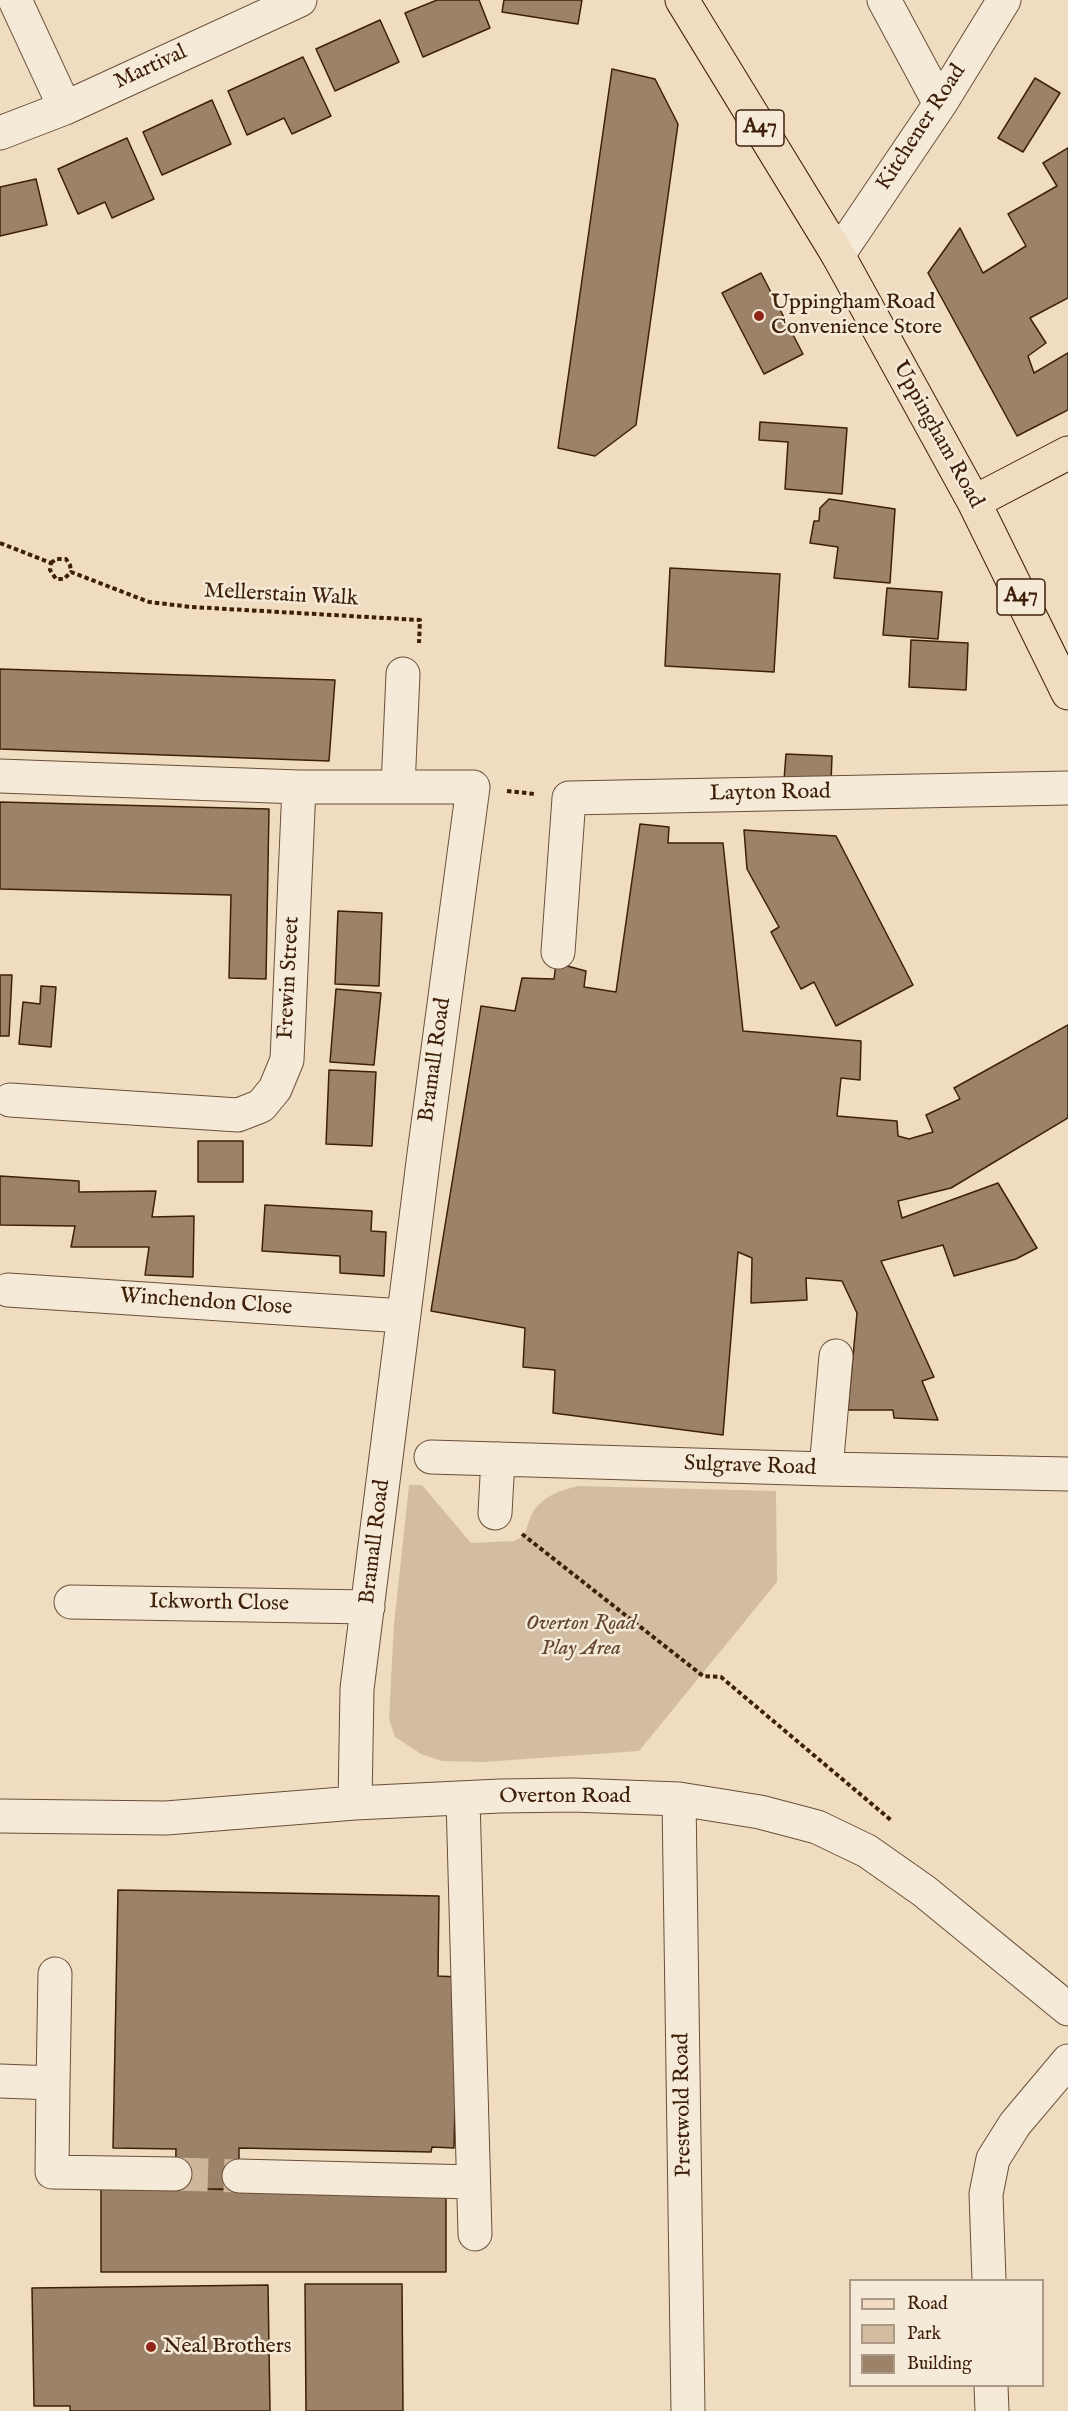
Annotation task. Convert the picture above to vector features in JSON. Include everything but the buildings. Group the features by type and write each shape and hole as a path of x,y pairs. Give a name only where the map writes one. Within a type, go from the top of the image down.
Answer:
{"main road":[{"name":"Uppingham Road","path":"682,0 838,255 974,502 1068,693"},
{"path":"974,502 1068,453"}],"street":[{"path":"15,0 65,108"},
{"name":"Martival","path":"0,133 65,108 300,0"},
{"path":"884,0 940,104"},
{"name":"Kitchener Road","path":"838,255 940,104 1004,0"},
{"path":"398,787 403,674"},
{"path":"0,776 299,787 473,787"},
{"name":"Frewin Street","path":"10,1100 238,1115 261,1106 275,1089 287,1060 299,787"},
{"name":"Bramall Road","path":"355,1803 357,1689 403,1316 473,787"},
{"name":"Layton Road","path":"568,798 1068,788"},
{"path":"558,952 568,798"},
{"name":"Winchendon Close","path":"8,1290 403,1316"},
{"path":"826,1469 836,1356"},
{"name":"Sulgrave Road","path":"431,1457 1068,1474"},
{"path":"495,1513 498,1459"},
{"name":"Ickworth Close","path":"71,1602 368,1607"},
{"name":"Overton Road","path":"0,1816 166,1818 355,1803 573,1795 679,1799 760,1812 817,1827 867,1851 924,1891 1068,2009"},
{"path":"463,1798 475,2234"},
{"name":"Prestwold Road","path":"679,1799 688,2411"},
{"path":"56,1974 52,2172 176,2174"},
{"path":"989,2279 986,2194 993,2159 1016,2124 1068,2061"},
{"path":"0,2081 53,2083"},
{"path":"239,2176 473,2182"},
{"path":"991,2387 992,2411"}],"path":[{"name":"Mellerstain Walk","path":"0,543 51,563 50,570 57,579 63,579 71,572 149,602 192,607 420,620 419,644"},
{"path":"51,563 56,559 66,559 71,572"},
{"path":"473,787 568,798"},
{"path":"495,1513 703,1676 721,1677 894,1824"}],"green space":[{"name":"Overton Road Play Area","path":"409,1485 422,1485 471,1543 514,1541 524,1536 537,1506 559,1492 579,1486 776,1491 777,1582 639,1751 483,1762 442,1761 421,1754 395,1737 389,1719 394,1624"}],"tunnel":[{"path":"175,2174 239,2176"}],"place":[{"name":"Uppingham Road Convenience Store","path":"759,316"},
{"name":"Neal Brothers","path":"151,2347"}]}
